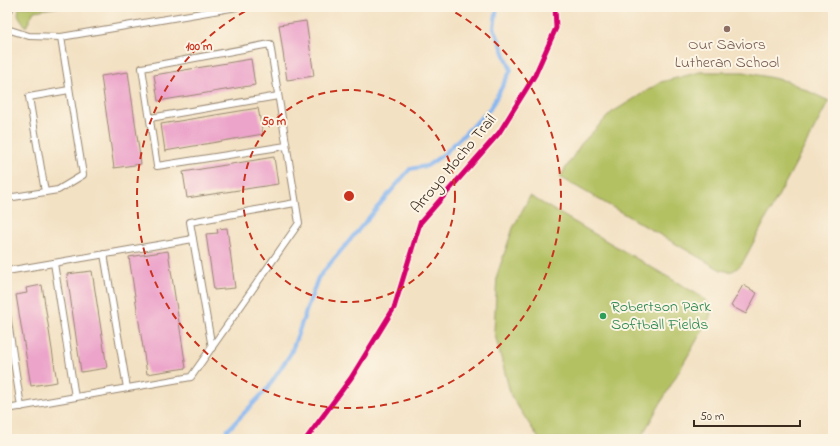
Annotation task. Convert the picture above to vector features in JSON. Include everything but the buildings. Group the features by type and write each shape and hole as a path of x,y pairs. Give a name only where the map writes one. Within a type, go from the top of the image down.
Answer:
{"lane":[{"path":"7,29 29,36 61,37 237,7"},
{"path":"7,198 58,190 83,175 61,37"},
{"path":"7,409 191,377 298,223 295,203 286,146 278,96 270,44 142,68 157,166 286,146"},
{"path":"45,192 29,97 69,90"},
{"path":"150,118 278,96"},
{"path":"212,348 190,222 295,203"},
{"path":"7,271 192,239"},
{"path":"104,254 127,388"},
{"path":"54,263 75,397"},
{"path":"7,315 21,407"}],"green space":[{"path":"19,7 59,7 34,11 26,27 18,15"},
{"name":"Robertson Park Softball Fields","path":"700,72 744,72 787,81 829,101 743,262 736,269 731,271 721,270 560,177 581,144 611,113 661,82"},
{"name":"Robertson Park Softball Fields","path":"530,196 702,297 710,306 711,312 709,319 640,439 539,439 511,396 494,331 497,275 513,228"}],"waterway":[{"path":"224,439 227,431 267,389 291,353 318,278 410,169 427,166 444,154 490,109 511,70 494,28 497,7"}],"cycle path":[{"name":"Arroyo Mocho Trail","path":"306,439 351,378 394,308 420,223 499,133 535,75 556,28 555,7"}],"place":[{"name":"Our Saviors Lutheran School","path":"727,29"},
{"name":"Robertson Park Softball Fields","path":"603,316"}]}
